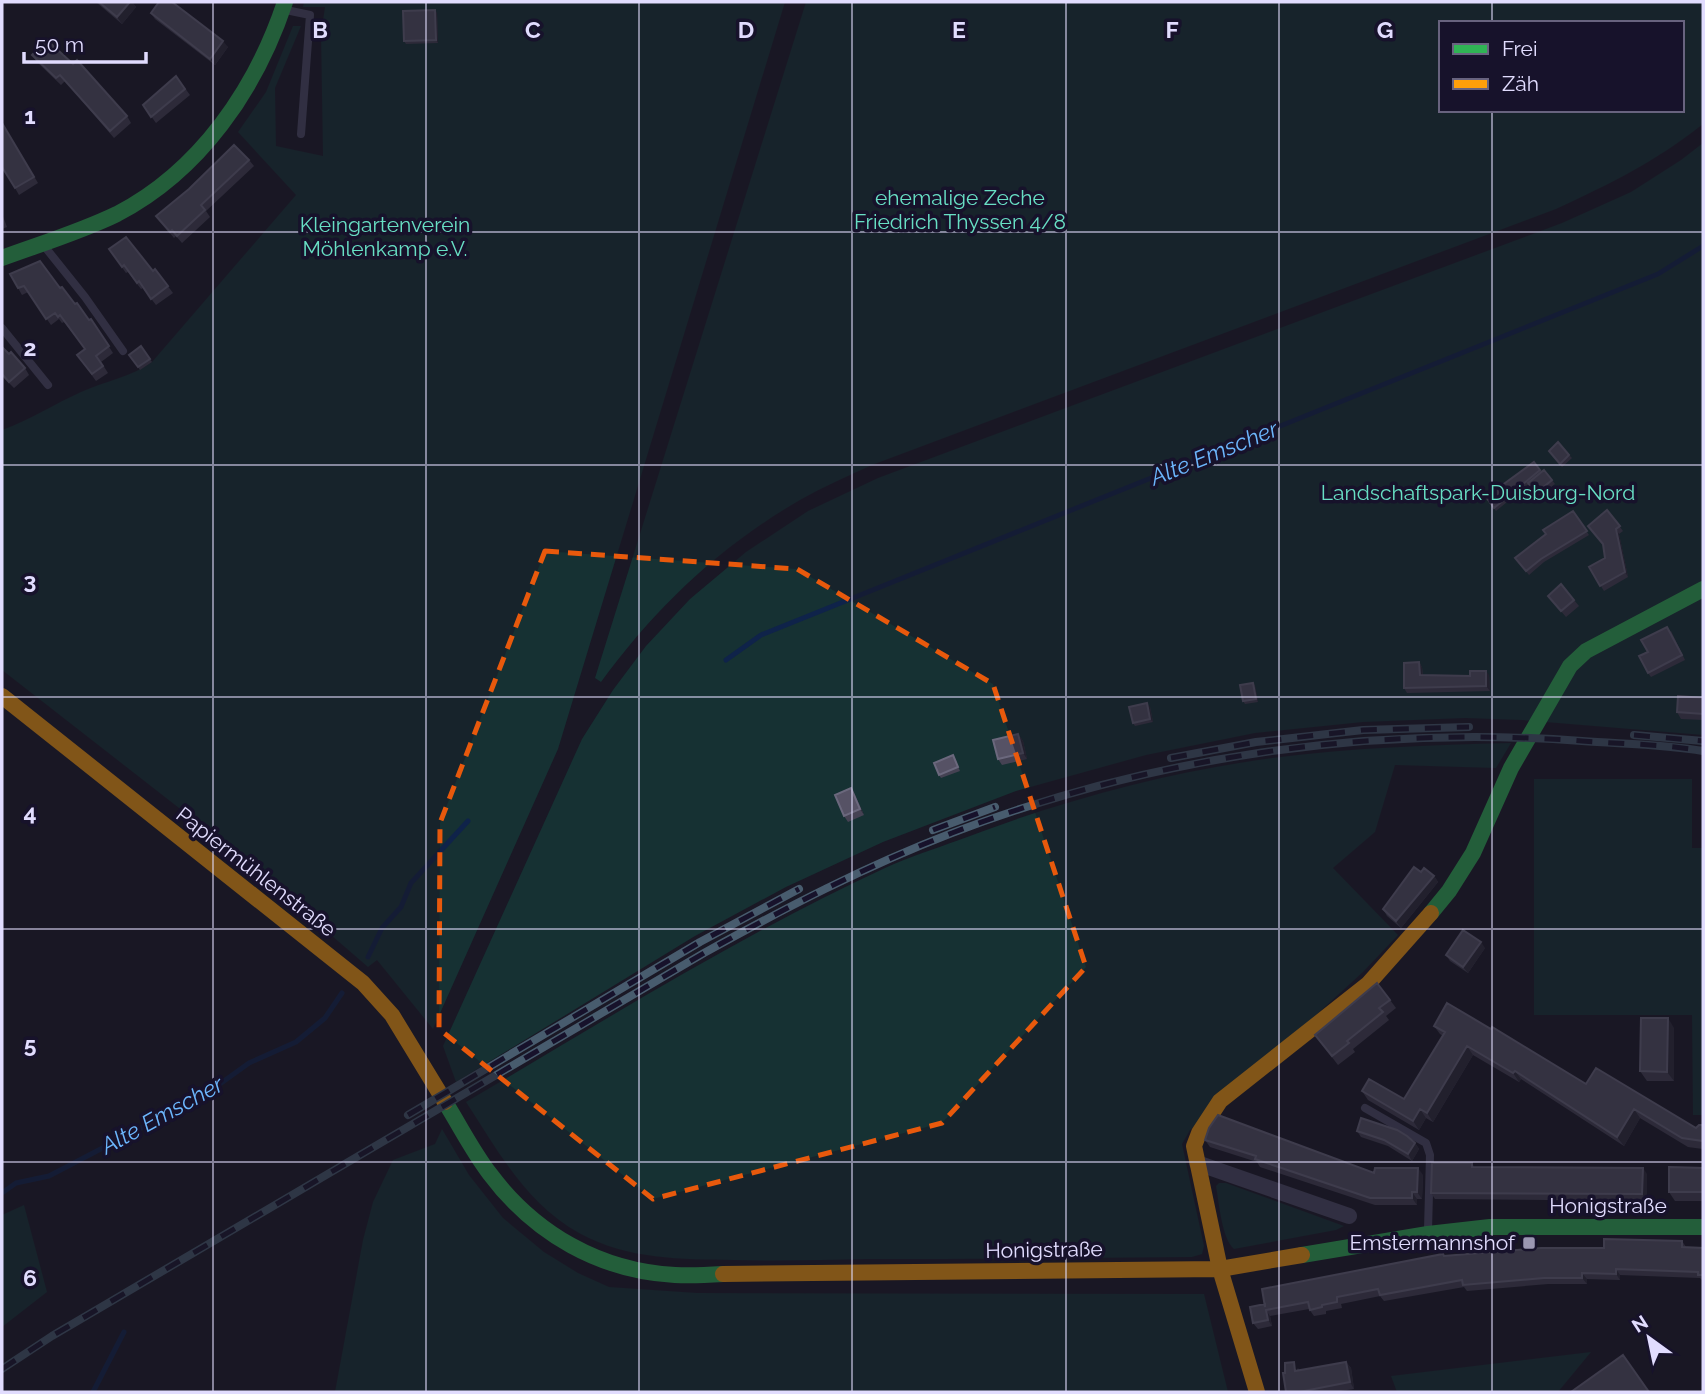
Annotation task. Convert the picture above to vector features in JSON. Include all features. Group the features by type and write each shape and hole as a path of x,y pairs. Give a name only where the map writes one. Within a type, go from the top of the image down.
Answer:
{"main road":[{"path":"2,258 117,213 151,194 186,164 231,111 253,77 284,6"},
{"path":"1256,1392 1220,1269 1194,1146 1199,1133 1220,1101 1368,985 1449,891 1473,853 1511,768 1570,666 1586,651 1703,589"},
{"name":"Papiermühlenstraße","path":"2,696 363,983 392,1014 451,1110"},
{"name":"Honigstraße","path":"451,1110 488,1172 525,1215 556,1237 599,1259 617,1265 674,1275 1220,1269 1428,1234 1490,1227 1703,1227"}],"street":[{"path":"1197,1163 1349,1216"}],"lane":[{"path":"284,6 310,15 301,134"},
{"path":"42,243 123,351"},
{"path":"2,328 48,385"},
{"path":"1365,1108 1426,1143 1430,1154 1428,1234"}],"highlighted area":[{"path":"545,551 797,569 993,684 1086,967 942,1123 653,1199 439,1029 440,823"}],"green space":[{"name":"Kleingartenverein Möhlenkamp e.V.","path":"304,2 785,2 558,749 433,1029 377,960 368,967 229,847 2,670 2,430 152,362 296,195 238,132 266,92 293,26 301,26 275,88 276,146 323,156 321,34 325,7 303,7"},
{"name":"ehemalige Zeche Friedrich Thyssen 4/8","path":"806,2 1703,2 1703,124 1650,161 1556,209 872,465 827,486 770,518 716,558 667,604 601,682 595,678"},
{"name":"Landschaftspark-Duisburg-Nord","path":"1703,143 1703,735 1522,720 1465,718 1363,722 1255,733 1146,755 1016,791 883,842 786,887 695,936 456,1082 443,1046 582,739 613,690 646,646 690,599 746,552 808,511 878,478 1562,223 1631,192"},
{"path":"1511,743 1496,768 1395,765 1375,832 1333,868 1398,935 1363,972 1190,1130 1182,1144 1204,1246 1202,1254 1192,1257 714,1260 636,1253 598,1242 579,1233 543,1207 515,1175 466,1102 778,921 894,864 995,827 1069,802 1220,766 1353,750"},
{"path":"1534,779 1692,779 1692,848 1703,848 1703,1115 1693,1115 1692,1015 1534,1015"},
{"path":"442,1129 469,1175 503,1218 544,1252 578,1273 609,1287 697,1293 1204,1294 1228,1392 335,1392 363,1240 373,1202 393,1160 435,1144"},
{"path":"1226,1183 1344,1226 1336,1230 1234,1249 1222,1220 1216,1186"},
{"path":"24,1205 47,1292 2,1327 2,1215"},
{"path":"1591,1352 1558,1392 1397,1392 1391,1376"}],"building":[{"path":"99,2 130,2 117,17"},
{"path":"159,2 172,2 223,41 210,59 151,13"},
{"path":"435,10 436,40 404,41 403,11"},
{"path":"47,40 73,64 77,60 127,116 110,131 60,75 56,78 32,55"},
{"path":"176,76 185,89 151,117 143,105"},
{"path":"2,123 34,177 15,188 2,167"},
{"path":"234,145 249,160 201,205 205,210 177,236 172,230 170,232 156,216 189,189"},
{"path":"126,237 168,286 151,299 139,281 137,283 109,249"},
{"path":"40,261 60,288 77,303 89,320 91,319 109,346 96,356 103,366 92,374 77,355 85,349 60,315 58,317 55,313 46,319 24,286 18,288 10,274"},
{"path":"141,346 150,359 138,367 129,355"},
{"path":"2,347 9,354 11,352 25,368 9,382 2,374"},
{"path":"1558,442 1569,455 1560,464 1549,451"},
{"path":"1534,462 1540,470 1494,508 1486,497"},
{"path":"1544,470 1552,480 1536,493 1528,483"},
{"path":"1607,510 1620,526 1616,529 1625,572 1600,586 1589,567 1605,558 1603,544 1588,526"},
{"path":"1573,511 1587,531 1526,571 1515,558 1546,534 1543,530"},
{"path":"1561,584 1574,600 1561,611 1548,596"},
{"path":"1667,627 1682,655 1648,673 1639,656 1648,652 1641,640"},
{"path":"1419,662 1420,675 1470,676 1470,671 1486,671 1486,686 1404,688 1404,663"},
{"path":"1253,683 1256,699 1243,701 1240,685"},
{"path":"1678,696 1703,698 1703,714 1677,712"},
{"path":"1147,703 1150,719 1133,723 1129,707"},
{"path":"1018,734 1023,753 998,759 993,740"},
{"path":"953,755 958,767 939,775 934,763"},
{"path":"851,788 860,809 844,816 835,795"},
{"path":"1414,867 1421,872 1424,868 1434,876 1396,921 1383,909"},
{"path":"1463,930 1481,942 1463,967 1446,955"},
{"path":"1377,983 1390,1000 1379,1008 1383,1012 1332,1056 1315,1035"},
{"path":"1447,1003 1586,1084 1596,1068 1696,1128 1703,1125 1703,1141 1682,1138 1634,1109 1617,1137 1515,1071 1513,1073 1467,1046 1427,1113 1420,1109 1413,1121 1362,1091 1369,1079 1404,1099 1445,1032 1434,1026"},
{"path":"1641,1018 1668,1018 1667,1072 1640,1071"},
{"path":"1218,1115 1374,1173 1375,1168 1418,1168 1417,1192 1412,1192 1412,1198 1370,1198 1205,1140"},
{"path":"1361,1118 1397,1130 1415,1143 1408,1154 1384,1140 1357,1131"},
{"path":"1432,1163 1472,1163 1472,1167 1643,1168 1642,1194 1431,1193"},
{"path":"1669,1167 1703,1168 1703,1192 1669,1192"},
{"path":"1604,1239 1682,1241 1682,1247 1703,1248 1703,1275 1698,1275 1698,1272 1616,1269 1616,1274 1582,1273 1582,1278 1544,1278 1463,1285 1462,1280 1380,1295 1378,1289 1337,1297 1337,1302 1310,1310 1308,1302 1266,1310 1268,1320 1253,1323 1250,1307 1265,1304 1262,1289 1443,1254 1541,1248 1604,1248"},
{"path":"1623,1355 1649,1392 1571,1392"},
{"path":"1294,1362 1295,1371 1346,1362 1350,1382 1286,1392 1283,1373 1285,1363"}],"waterway":[{"name":"Alte Emscher","path":"726,660 761,635 1658,274 1703,246"},
{"name":"Alte Emscher","path":"368,957 382,928 401,907 411,883 468,821"},
{"name":"Alte Emscher","path":"2,1193 16,1183 49,1176 206,1094 249,1063 296,1042 325,1018 342,993"},
{"path":"93,1392 124,1332"}],"railway":[{"path":"1171,758 1256,742 1363,730 1469,727"},
{"path":"1634,735 1703,741"},
{"path":"2,1369 52,1336 704,953 826,888 952,833 1104,784 1262,752 1342,743 1502,737 1703,751"},
{"path":"933,830 995,807"},
{"path":"408,1115 700,942 799,889"}],"traffic: fast":[{"path":"2,258 117,214 174,175 199,151 241,96 273,34 285,2"},
{"path":"1431,913 1449,891 1473,853 1511,768 1570,666 1586,651 1703,589"},
{"path":"445,1102 478,1157 508,1195 527,1215 571,1246 621,1266 647,1272 681,1275 723,1274"},
{"path":"1302,1255 1428,1234 1490,1227 1703,1227"}],"traffic: slow":[{"path":"2,696 363,983 392,1015 445,1102"},
{"path":"1257,1392 1220,1269 1194,1146 1199,1133 1220,1101 1368,984 1431,913"},
{"path":"723,1274 1220,1269 1302,1255"}],"place":[{"name":"Emstermannshof","path":"1529,1243"}]}
